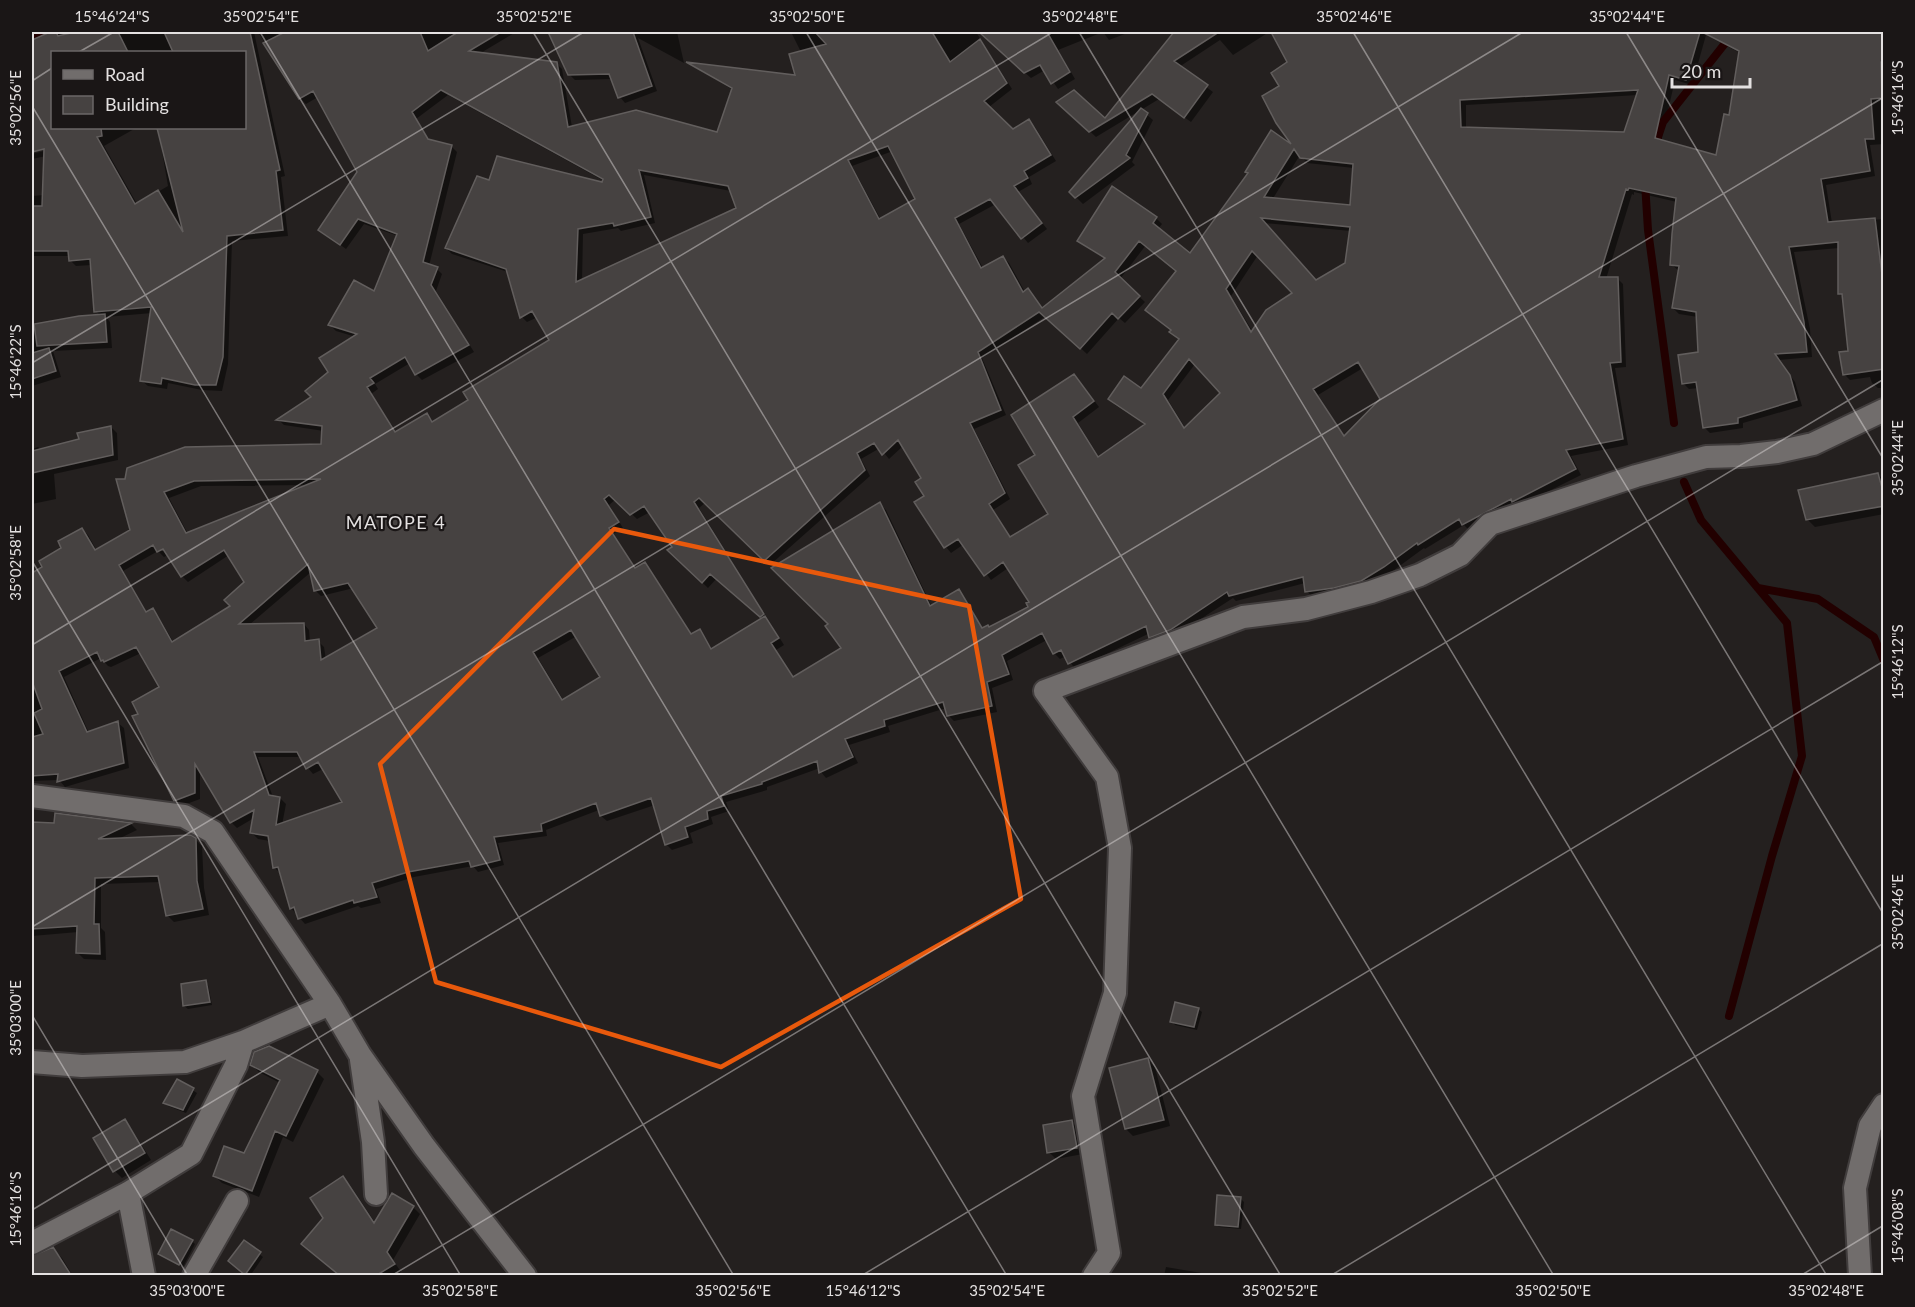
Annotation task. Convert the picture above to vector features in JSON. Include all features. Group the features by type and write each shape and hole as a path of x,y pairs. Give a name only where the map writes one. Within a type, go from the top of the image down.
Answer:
{"street":[{"path":"1094,1275 1109,1253 1083,1096 1115,993 1120,848 1107,777 1046,691 1243,617 1306,609 1371,592 1420,575 1460,555 1490,524 1636,476 1706,457 1777,452 1813,444 1884,410"},
{"path":"32,796 184,816 213,832 330,1004 360,1055 424,1146 525,1275"},
{"path":"32,1062 82,1066 185,1062 243,1042 330,1004"},
{"path":"32,1243 128,1193 191,1154 236,1065 243,1042"},
{"path":"360,1055 373,1142 376,1194"},
{"path":"1860,1275 1855,1188 1870,1126 1884,1105"},
{"path":"128,1193 144,1275"},
{"path":"194,1275 237,1201"}],"highlighted area":[{"path":"614,529 969,606 1021,899 721,1067 436,982 380,764"}],"building":[{"path":"50,32 56,32 58,36 75,32 118,32 128,51 51,51 51,129 101,129 102,136 97,137 135,204 158,190 183,232 157,129 246,129 246,51 173,51 164,32 250,32 280,170 276,171 283,230 227,236 223,357 216,385 195,385 162,378 161,384 140,381 151,307 94,312 90,259 69,261 68,251 32,251 32,206 42,206 44,149 32,152 32,40"},
{"path":"285,32 420,32 428,51 458,32 501,32 469,51 557,62 568,127 636,110 717,132 732,88 686,62 795,75 789,54 826,44 815,32 932,32 950,62 980,39 1007,83 984,101 1013,129 1029,119 1051,155 1024,171 1028,178 1014,186 1042,223 1021,239 990,199 955,218 981,268 1003,256 1023,292 1028,288 1042,308 1105,258 1077,241 1112,186 1157,217 1153,223 1190,253 1248,173 1245,172 1271,130 1291,144 1276,123 1262,96 1279,86 1271,73 1287,62 1271,32 1700,32 1686,80 1669,75 1655,138 1716,155 1724,114 1729,115 1739,51 1702,32 1884,32 1884,61 1881,62 1882,98 1871,99 1874,139 1865,139 1870,171 1821,179 1828,222 1875,218 1884,291 1884,369 1843,375 1839,352 1848,351 1842,294 1838,294 1838,242 1789,247 1804,322 1807,352 1775,354 1790,375 1797,400 1738,418 1738,423 1703,428 1696,382 1682,384 1678,355 1698,352 1696,312 1672,308 1679,266 1670,265 1676,198 1626,189 1599,277 1618,277 1621,362 1610,363 1623,439 1566,450 1576,469 1462,525 1459,519 1418,545 1417,543 1361,581 1305,592 1303,577 1229,596 1227,592 1170,630 1149,638 1146,626 1068,664 1061,650 1053,654 1042,633 1002,655 1009,674 987,682 992,706 947,716 943,702 884,720 885,726 845,739 853,757 819,773 817,761 762,782 762,784 721,796 724,806 707,811 708,819 685,827 688,837 665,845 651,798 600,816 596,803 541,824 542,831 494,837 500,860 471,867 469,861 408,872 372,883 377,897 354,903 353,900 298,919 294,907 290,909 278,867 273,868 268,836 250,833 254,810 230,823 195,764 195,793 174,801 132,716 138,714 132,702 159,687 136,647 104,662 101,661 97,652 59,671 87,732 118,721 124,763 57,782 58,774 32,776 32,737 43,734 34,713 42,709 32,681 32,573 42,567 39,561 61,548 58,541 82,528 95,550 130,530 116,479 125,479 127,468 185,447 321,444 322,426 276,420 311,397 305,391 328,372 319,358 357,334 328,325 354,280 374,291 397,234 358,219 340,245 318,230 357,172 313,91 299,99 263,43","holes":["441,90 603,179 602,182 497,156 489,180 477,176 445,248 506,269 520,318 532,311 549,340 463,392 468,400 432,422 427,413 395,432 367,387 374,383 370,378 405,357 415,375 469,345 431,285 438,267 423,262 452,145 428,139 412,112","1638,90 1624,132 1461,127 1460,100","888,146 915,199 879,219 848,160","1294,149 1300,158 1353,164 1350,205 1264,197","639,170 728,186 736,208 576,282 578,229 613,223 614,226 651,217","1261,218 1350,227 1345,263 1316,280","1139,241 1176,271 1145,310 1179,339 1141,388 1124,376 1108,399 1145,424 1098,457 1073,417 1094,401 1074,374 1011,415 1035,455 1018,465 1048,514 1010,537 989,504 1005,493 970,423 1001,410 978,352 1039,312 1080,349 1112,313 1118,319 1140,296 1115,272","1252,251 1292,293 1266,310 1251,332 1226,289","1189,359 1220,393 1184,428 1163,394","1358,362 1380,399 1344,436 1313,389","898,440 921,478 915,482 924,496 914,502 944,548 958,539 984,576 1003,562 1029,602 1026,603 1028,607 989,627 988,625 982,628 959,589 930,606 880,502 771,568 828,624 825,626 841,648 793,677 771,643 779,638 765,616 711,649 700,629 691,634 645,562 635,568 609,528 619,522 604,499 609,495 630,515 644,506 672,547 667,550 702,583 710,574 760,617 764,614 694,502 699,498 764,561 865,470 857,453 874,443 882,455","321,479 186,533 164,492 194,481","153,545 157,552 163,549 181,577 224,550 244,582 224,600 230,606 172,642 153,608 146,612 119,565","308,564 314,591 348,583 377,628 321,660 319,639 305,641 304,623 239,624","571,630 600,677 562,700 533,652","254,752 297,752 306,769 318,762 342,802 276,825 280,797 269,795"]},
{"path":"548,32 633,32 652,86 618,98 609,74 568,75"},
{"path":"979,32 1047,32 1070,72 1051,84 1040,65 1024,73"},
{"path":"1174,32 1219,32 1174,61 1208,85 1184,118 1152,94 1089,132 1056,102 1074,90 1105,118"},
{"path":"1141,108 1148,113 1126,155 1130,158 1075,198 1069,192"},
{"path":"105,314 107,342 37,346 34,324"},
{"path":"49,348 56,371 32,379 32,353"},
{"path":"111,426 113,455 32,473 32,451 79,439 77,433"},
{"path":"1878,473 1884,495 1884,506 1806,520 1798,490"},
{"path":"55,813 132,823 98,839 191,835 196,838 197,881 203,909 166,916 158,876 95,878 94,924 99,924 100,954 76,953 77,926 32,929 32,822 54,823"},
{"path":"206,980 210,1002 183,1006 181,984"},
{"path":"1175,1002 1199,1008 1194,1027 1170,1022"},
{"path":"269,1046 318,1070 286,1136 275,1131 252,1191 213,1176 224,1146 244,1153 280,1080 250,1065 254,1052"},
{"path":"1148,1058 1164,1120 1125,1129 1109,1068"},
{"path":"177,1079 194,1088 183,1110 163,1103"},
{"path":"125,1119 145,1153 113,1172 93,1138"},
{"path":"1072,1120 1077,1148 1047,1153 1043,1125"},
{"path":"343,1176 374,1223 392,1193 414,1206 387,1252 395,1264 377,1275 339,1275 301,1244 323,1218 310,1198"},
{"path":"1217,1195 1241,1197 1238,1227 1215,1225"},
{"path":"171,1229 193,1240 179,1265 158,1254"},
{"path":"244,1240 261,1252 245,1275 228,1261"},
{"path":"53,1247 71,1275 32,1275 32,1256"}],"waterway":[{"path":"32,35 43,32"},
{"path":"1655,146 1663,122 1734,32"},
{"path":"1645,183 1648,230 1674,423"},
{"path":"1684,482 1701,520 1787,623 1802,756 1772,856 1729,1016"},
{"path":"1758,588 1818,599 1874,637 1884,661"}],"district":[{"name":"MATOPE 4","path":"396,522"}]}
